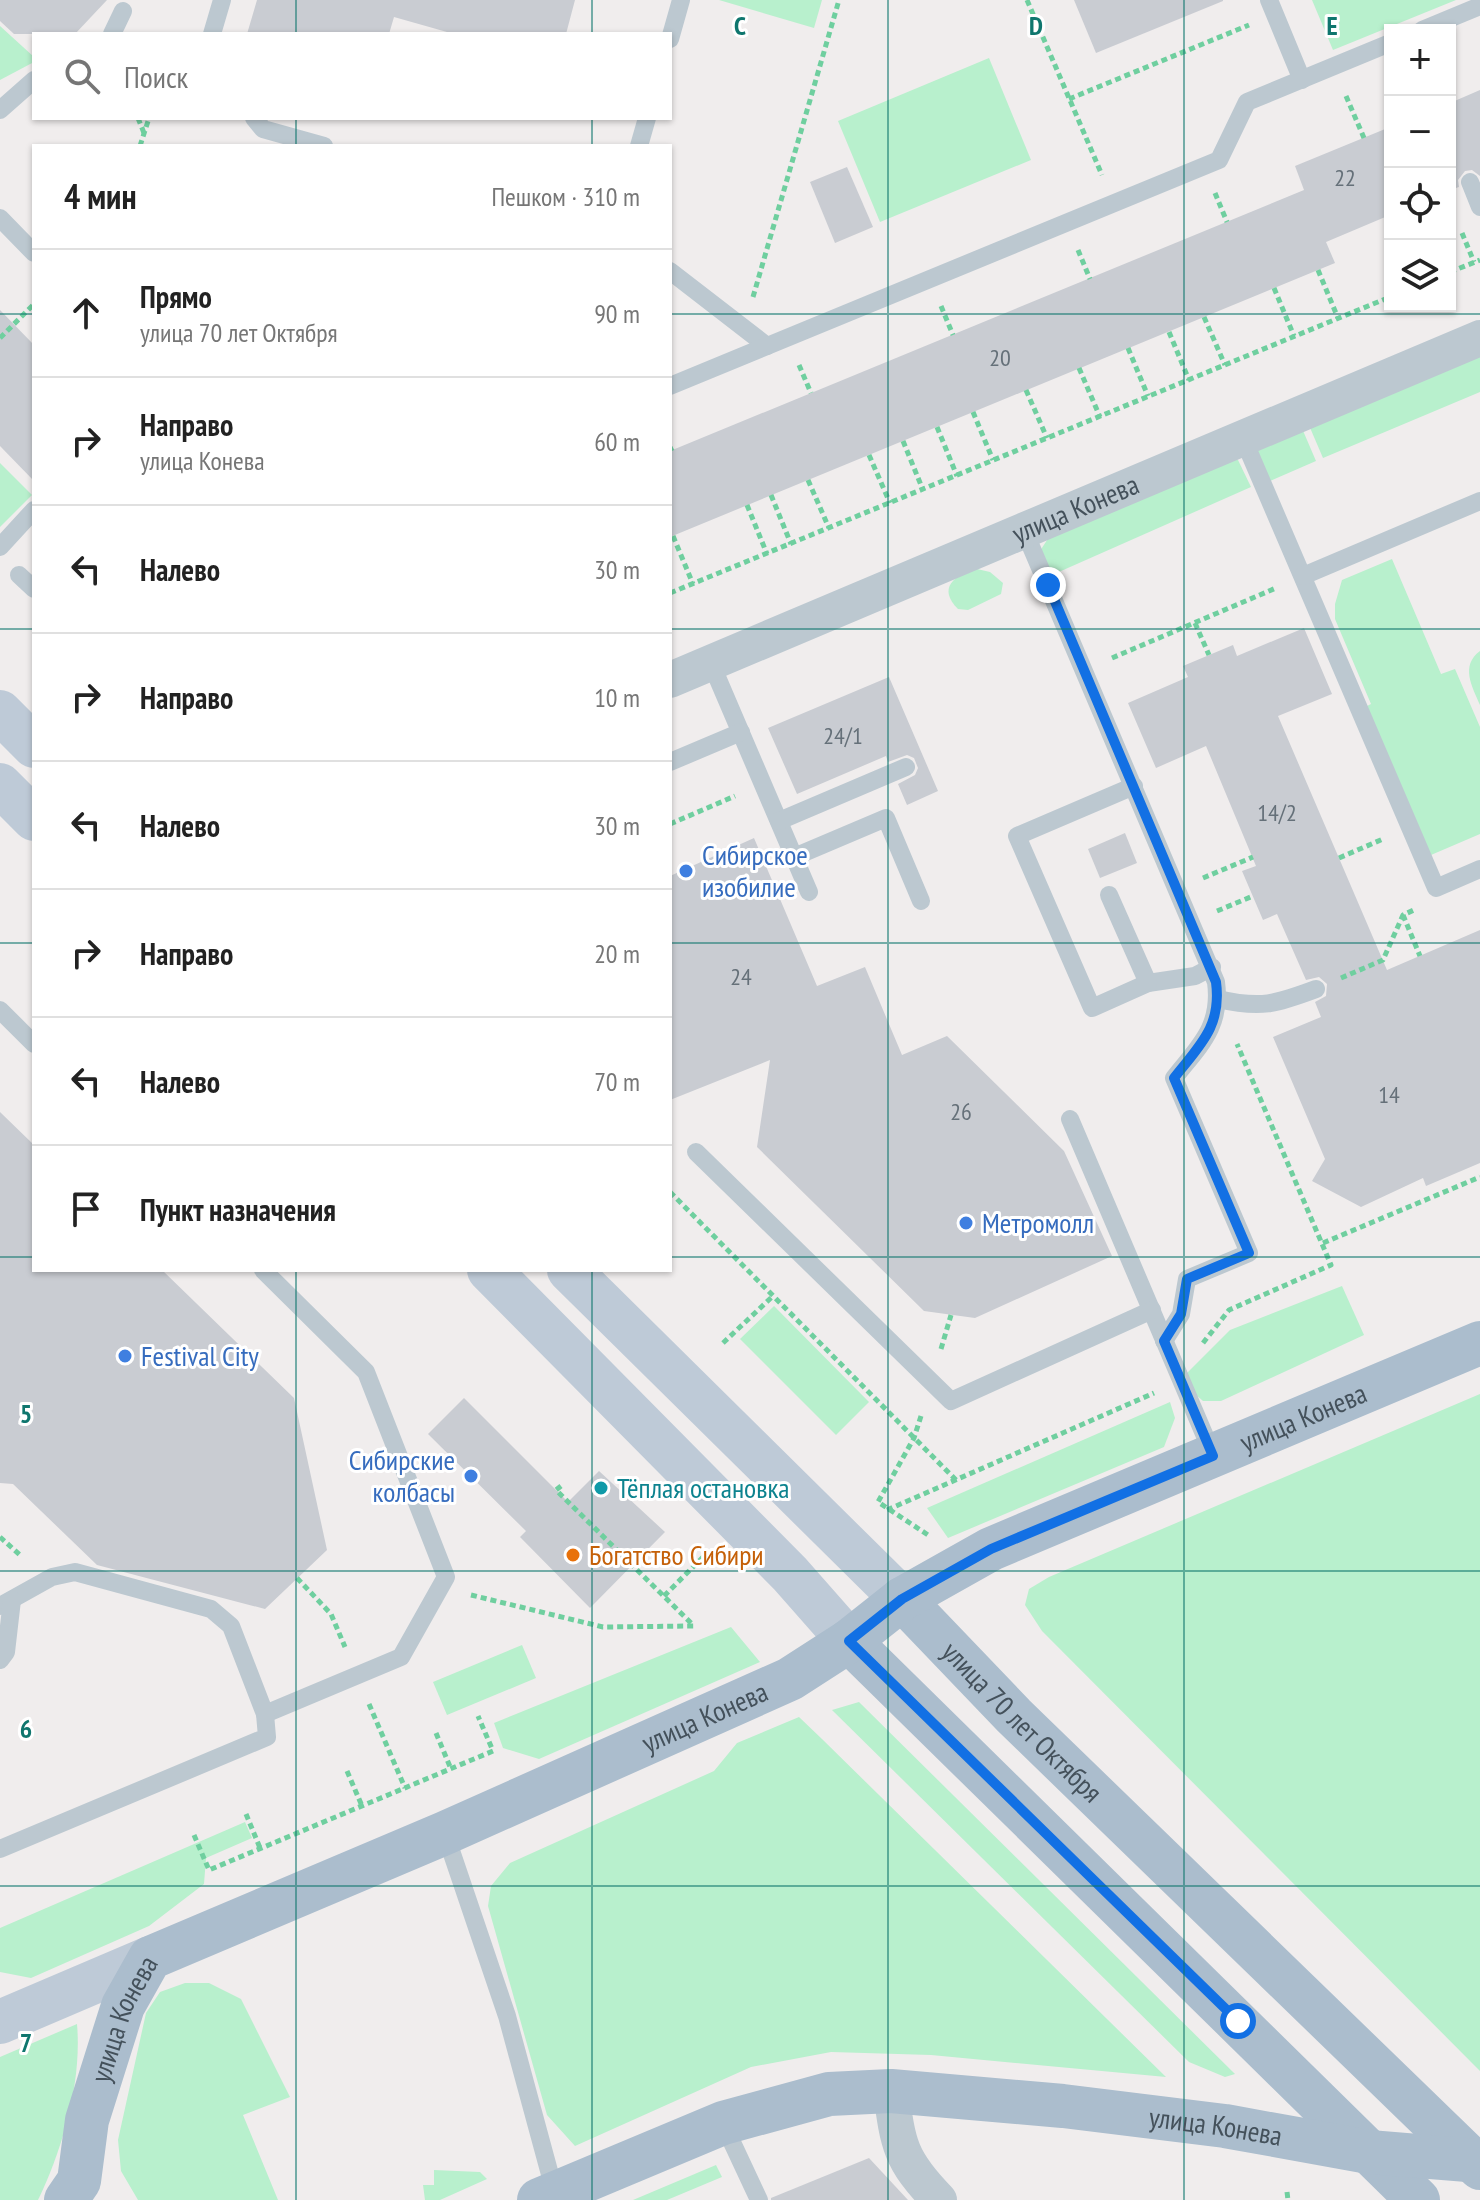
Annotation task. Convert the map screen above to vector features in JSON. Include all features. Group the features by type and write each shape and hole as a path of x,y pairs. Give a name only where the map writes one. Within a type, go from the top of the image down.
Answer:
{"main road":[{"path":"0,712 32,744"},
{"path":"0,785 32,817"},
{"path":"491,1272 790,1574 849,1641 1418,2200"},
{"name":"улица 70 лет Октября","path":"571,1272 902,1599 1014,1716 1478,2164"},
{"name":"улица Конева","path":"79,2194 91,2105 123,2006 150,1958 445,1833 790,1679 849,1641 902,1599 991,1549 1480,1343"},
{"path":"0,2022 150,1958"},
{"name":"улица Конева","path":"547,2196 723,2123 829,2094 891,2091 1048,2104 1225,2126 1369,2152 1478,2164"}],"street":[{"name":"улица Конева","path":"672,679 1480,338"},
{"path":"891,2091 898,2143 913,2174 939,2200"}],"lane":[{"path":"213,32 222,0"},
{"path":"672,32 681,0"},
{"path":"1436,24 1480,6"},
{"path":"1272,7 1302,80"},
{"path":"113,32 123,11"},
{"path":"672,385 1219,160 1247,102 1384,46"},
{"path":"0,110 32,82"},
{"path":"256,120 263,129 317,144"},
{"path":"640,144 646,120"},
{"path":"1470,182 1480,207"},
{"path":"0,218 32,251"},
{"path":"672,273 767,346"},
{"path":"1243,438 1436,888 1480,869"},
{"path":"1303,576 1480,501"},
{"path":"0,547 32,512"},
{"path":"1024,530 1212,967 1218,999 1213,1028 1174,1078 1249,1253 1187,1279 1181,1314 1164,1341"},
{"path":"19,575 32,587"},
{"path":"711,663 809,892"},
{"path":"672,761 741,732"},
{"path":"779,821 906,767"},
{"path":"1134,786 1017,836 1092,1008 1148,983 1195,976 1212,967"},
{"path":"794,857 886,818 921,901"},
{"path":"1109,895 1148,983"},
{"path":"1218,999 1263,1006 1316,989"},
{"path":"0,1010 32,1042"},
{"path":"1070,1119 1213,1456"},
{"path":"696,1152 951,1401 1152,1310"},
{"path":"265,1272 366,1372 446,1577 401,1657 265,1714"},
{"path":"0,1660 6,1652 6,1603 52,1577 75,1572 211,1609 231,1626 265,1714 267,1737 0,1849"},
{"path":"445,1833 507,2016 547,2196"},
{"path":"723,2123 759,2200"}],"path":[{"path":"745,328 839,0"},
{"path":"1027,0 1113,203"},
{"path":"1069,99 1272,7"},
{"path":"1346,96 1364,138"},
{"path":"139,120 145,134"},
{"path":"141,144 148,120"},
{"path":"1213,187 1227,222"},
{"path":"1075,243 1090,279"},
{"path":"1456,269 1480,260"},
{"path":"1318,270 1338,318"},
{"path":"1274,288 1294,336"},
{"path":"672,592 1384,299"},
{"path":"938,300 953,335"},
{"path":"0,338 32,306"},
{"path":"1204,317 1225,365"},
{"path":"1169,332 1189,380"},
{"path":"1128,348 1148,396"},
{"path":"796,358 811,393"},
{"path":"1079,368 1100,417"},
{"path":"1026,390 1047,438"},
{"path":"973,412 993,460"},
{"path":"937,427 957,476"},
{"path":"903,441 923,490"},
{"path":"869,455 890,503"},
{"path":"808,480 829,528"},
{"path":"771,495 791,544"},
{"path":"747,505 767,554"},
{"path":"673,536 693,584"},
{"path":"1084,670 1303,576"},
{"path":"1195,622 1209,655"},
{"path":"672,823 763,784"},
{"path":"1339,858 1369,845"},
{"path":"1199,880 1253,857"},
{"path":"1212,913 1253,896"},
{"path":"1316,989 1383,960 1403,915 1420,956"},
{"path":"1195,1353 1229,1310 1331,1265 1218,999"},
{"path":"1323,1243 1480,1177"},
{"path":"672,1194 956,1480"},
{"path":"723,1343 773,1296"},
{"path":"887,1510 1160,1391"},
{"path":"914,1438 878,1502 937,1540"},
{"path":"500,1602 603,1627 694,1626 556,1490 561,1486"},
{"path":"0,1537 21,1556"},
{"path":"664,1596 706,1554"},
{"path":"297,1578 331,1614"},
{"path":"194,1835 209,1870 451,1769 493,1751 478,1716"},
{"path":"436,1733 451,1769"},
{"path":"347,1771 362,1806"},
{"path":"246,1814 260,1848"},
{"path":"1287,2192 1288,2200"}],"green space":[{"path":"719,0 822,0 814,28"},
{"path":"1312,0 1456,0 1397,24 1384,24 1384,29 1333,50"},
{"path":"0,26 32,55 32,63 0,80"},
{"path":"989,58 1031,160 880,222 838,121"},
{"path":"1480,353 1480,392 1323,458 1308,423"},
{"path":"1301,426 1316,461 1270,481 1255,446"},
{"path":"1230,459 1238,460 1251,487 1052,575 1040,551 1049,537"},
{"path":"0,463 32,495 0,527"},
{"path":"1392,559 1441,674 1455,669 1480,727 1480,834 1431,855 1367,706 1371,704 1335,619 1335,604 1342,580"},
{"path":"977,569 990,572 1003,583 1001,594 968,610 958,609 949,595 951,583"},
{"path":"1480,651 1480,705 1469,670 1470,663"},
{"path":"1342,1286 1364,1335 1221,1401 1203,1401 1195,1394 1186,1374 1230,1330"},
{"path":"774,1306 869,1402 836,1435 740,1339"},
{"path":"1480,1394 1480,2071 1042,1631 1025,1605 1029,1589 1049,1577"},
{"path":"1170,1402 1175,1418 1164,1447 948,1538 927,1508"},
{"path":"731,1627 760,1662 539,1759 503,1748 494,1723"},
{"path":"522,1645 536,1678 447,1715 433,1682"},
{"path":"859,1702 1235,2074 1225,2077 1189,2062 832,1710"},
{"path":"799,1717 1166,2077 931,2055 831,2052 751,2067 575,2146 547,2115 488,1906 491,1886 510,1863 714,1771 737,1743"},
{"path":"245,1822 252,1838 206,1858 204,1884 149,1926 31,1978 0,1972 0,1928"},
{"path":"185,1983 209,1983 241,1999 290,2097 243,2115 278,2200 138,2200 121,2171 118,2140 146,2013 160,1992"},
{"path":"77,2024 77,2069 69,2114 47,2180 38,2200 0,2200 0,2057"},
{"path":"716,2165 722,2177 667,2200 633,2200"},
{"path":"434,2170 480,2172 487,2179 440,2200 425,2200 423,2185 434,2185"}],"building":[{"path":"0,0 107,0 77,32 14,34 0,21"},
{"path":"257,0 575,0 567,32 447,32 394,17 390,32 248,32"},
{"path":"1074,0 1223,0 1223,1 1096,53"},
{"path":"1480,90 1480,176 1472,170 1465,171 1456,188 1456,168 1456,100"},
{"path":"1384,129 1384,218 1326,242 1335,263 672,536 672,450 1304,190 1295,166"},
{"path":"847,167 873,227 835,243 810,182"},
{"path":"0,310 32,343 32,479 0,446"},
{"path":"1304,628 1332,694 1278,716 1387,970 1480,930 1480,1163 1426,1186 1423,1178 1361,1207 1312,1181 1325,1159 1273,1037 1321,1017 1315,1002 1326,996 1327,984 1319,977 1306,980 1277,914 1263,920 1242,871 1256,866 1206,746 1156,768 1128,703 1188,677 1183,666 1233,645 1237,656"},
{"path":"889,677 938,791 907,805 898,784 915,775 918,768 914,758 907,755 888,762 886,756 797,794 768,728"},
{"path":"1125,833 1137,863 1100,878 1088,849"},
{"path":"754,838 817,986 865,967 902,1055 947,1036 1064,1151 1112,1256 975,1318 924,1311 757,1147 770,1060 672,1099 672,875"},
{"name":"Festival City","path":"0,1112 32,1143 32,1272 164,1272 294,1398 327,1550 265,1609 97,1565 13,1484 0,1483"},
{"path":"464,1398 568,1502 599,1471 665,1532 590,1608 520,1537 526,1531 428,1434"},
{"path":"869,2158 908,2200 771,2200 771,2198"}],"place":[{"name":"Сибирское изобилие","path":"686,871"},
{"name":"Метромолл","path":"966,1223"},
{"name":"Festival City","path":"125,1356"},
{"name":"Сибирские колбасы","path":"471,1476"},
{"name":"Тёплая остановка","path":"601,1488"},
{"name":"Богатство Сибири","path":"573,1555"}],"route":[{"path":"1048,585 1216,982 1218,999 1213,1028 1174,1078 1249,1253 1187,1279 1181,1314 1164,1341 1213,1456 961,1564 902,1599 849,1641 1238,2021"}]}
